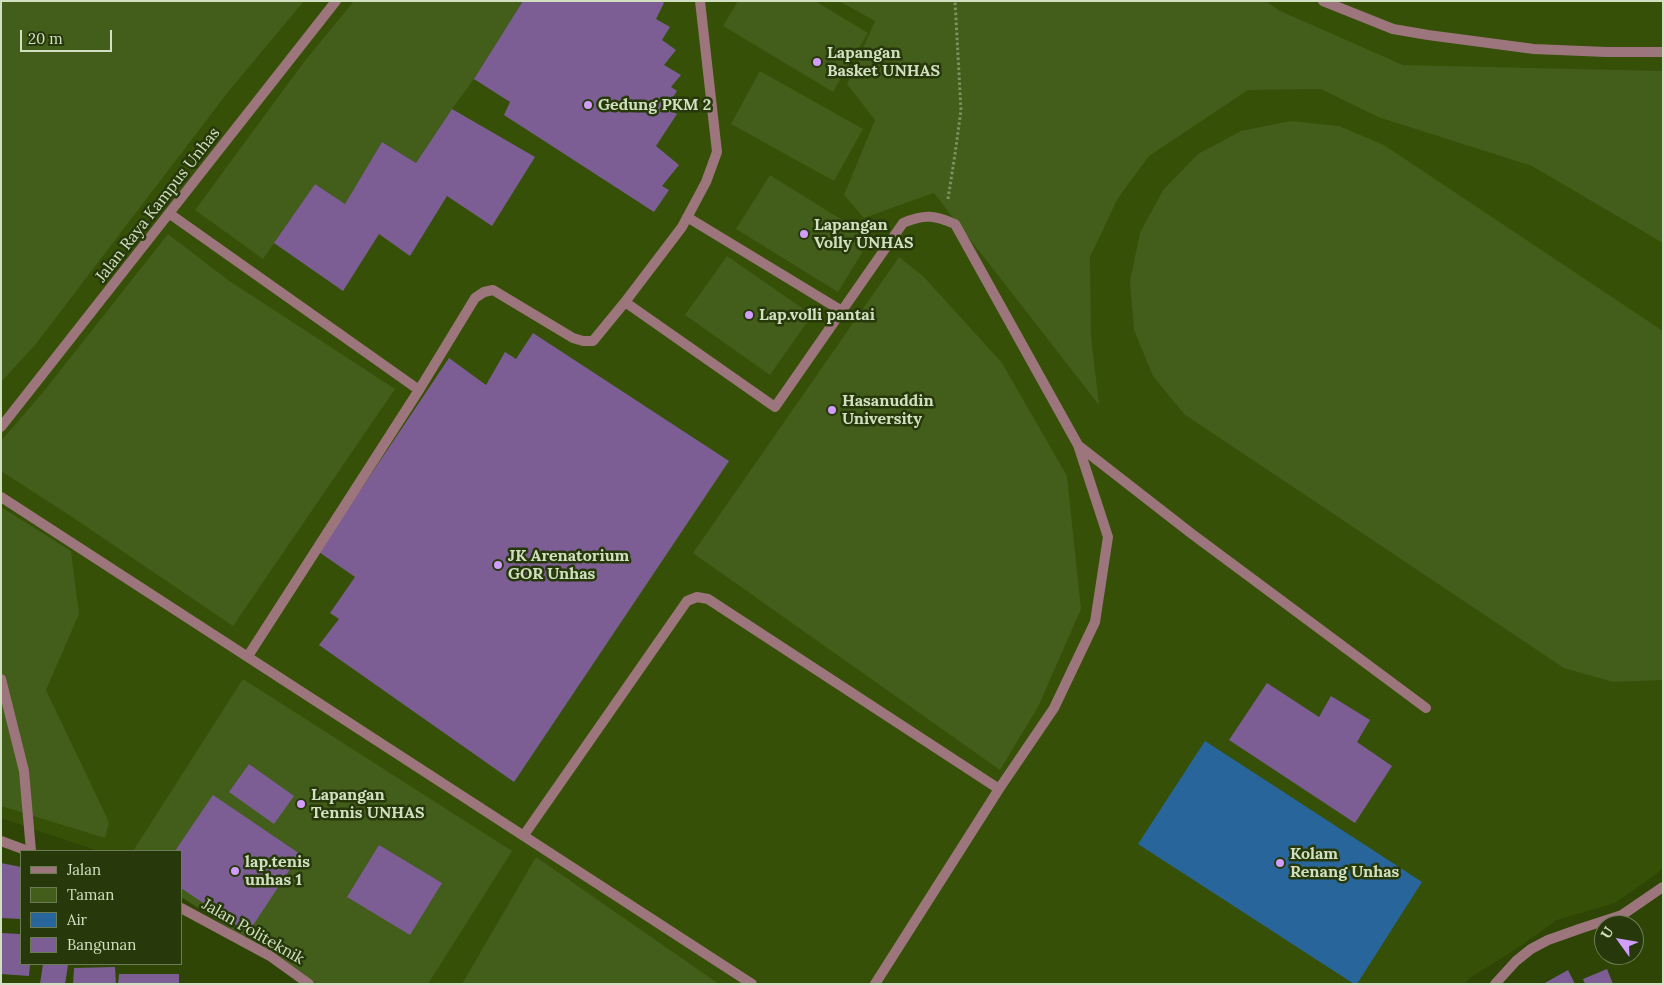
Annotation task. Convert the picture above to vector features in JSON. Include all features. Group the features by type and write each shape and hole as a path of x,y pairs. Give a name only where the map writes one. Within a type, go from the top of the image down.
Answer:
{"street":[{"name":"Jalan Raya Kampus Unhas","path":"1,427 336,1"},
{"path":"248,656 419,390 475,298 484,292 493,290 573,338 593,341 682,227 706,182 717,152 700,1"},
{"path":"1323,1 1392,29 1428,35 1534,49 1663,52"},
{"path":"170,214 419,390"},
{"path":"625,302 775,407 903,223 917,216 944,219 955,224 1078,445 1108,537 1095,622 1054,708 999,789 875,984"},
{"path":"687,217 842,311"},
{"path":"1078,445 1192,534 1426,708"},
{"path":"1,497 752,984"},
{"path":"524,835 687,601 697,597 708,599 999,789"},
{"path":"1,679 24,771 30,850"},
{"path":"1,841 27,850"},
{"path":"1495,984 1516,961 1531,949 1548,940 1622,916 1663,887"},
{"name":"Jalan Politeknik","path":"182,909 270,956 309,984"}],"path":[{"path":"944,219 961,110 955,1"}],"shaded area":[{"name":"Hasanuddin University","path":"1,1 1663,1 1663,866 1658,873 1615,903 1557,920 1515,950 1471,977 1465,984 337,984 263,947 182,898 182,850 95,850 1,818"}],"green space":[{"path":"1,1 304,1 228,92 35,345 1,382"},
{"path":"354,1 523,1 474,79 416,163 382,142 345,204 315,184 263,259 195,210 304,62"},
{"name":"Lapangan Basket UNHAS","path":"738,1 815,1 868,33 833,92 723,26"},
{"path":"839,1 1266,1 1278,10 1403,65 1663,71 1663,243 1532,166 1378,117 1321,89 1248,90 1149,156 1118,198 1090,257 1091,336 1099,405 934,193 864,218 844,195 875,120 847,84 875,21"},
{"name":"Lapangan Volly UNHAS","path":"760,71 863,129 834,181 731,124"},
{"path":"1290,121 1339,126 1384,145 1663,331 1663,680 1613,682 1564,668 1184,414 1153,376 1134,330 1130,281 1140,233 1163,190 1198,154 1241,131"},
{"name":"Lapangan Volly UNHAS","path":"770,175 871,238 838,292 736,229"},
{"path":"168,234 228,280 395,389 233,626 1,471 1,441 44,391"},
{"name":"Lap.volli pantai","path":"727,256 812,315 770,375 685,315"},
{"path":"899,257 924,277 1002,363 1067,476 1081,609 1038,707 1000,770 693,553"},
{"path":"1,507 71,551 79,614 46,690 109,822 105,838 1,806"},
{"name":"Lapangan Tennis UNHAS","path":"243,679 512,851 428,984 317,984 182,898 182,850 134,850"},
{"path":"536,857 719,984 462,984"}],"water":[{"name":"Kolam Renang Unhas","path":"1205,741 1422,882 1357,984 1354,984 1138,844"}],"building":[{"name":"Gedung PKM 2","path":"523,1 662,1 664,3 656,19 670,27 662,40 676,50 664,65 681,75 671,87 677,91 666,108 677,114 656,146 679,165 662,186 669,190 654,212 504,115 510,102 474,79"},
{"path":"452,109 535,157 492,226 447,196 410,256 379,234 343,291 274,243 315,184 345,204 382,142 416,163"},
{"name":"JK Arenatorium GOR Unhas","path":"533,333 729,461 514,782 319,645 339,619 330,613 355,577 319,552 449,358 486,385 505,352 516,359"},
{"path":"1267,683 1319,717 1331,696 1370,720 1357,742 1392,766 1355,823 1229,740"},
{"path":"249,764 294,796 274,824 229,792"},
{"name":"lap.tenis unhas 1","path":"213,795 300,854 248,933 182,889 182,850 176,850"},
{"path":"379,845 442,883 410,935 347,897"},
{"path":"1,863 20,867 20,919 1,918"},
{"path":"1,933 20,934 20,965 30,965 29,976 1,974"},
{"path":"43,965 68,965 65,984 40,984"},
{"path":"115,967 116,984 73,984 74,968"},
{"path":"1607,969 1613,984 1585,984 1583,979"},
{"path":"1568,970 1575,984 1543,984"},
{"path":"119,974 179,974 179,984 118,984"}],"place":[{"name":"Lapangan Basket UNHAS","path":"817,62"},
{"name":"Gedung PKM 2","path":"588,105"},
{"name":"Lapangan Volly UNHAS","path":"804,234"},
{"name":"Lap.volli pantai","path":"749,315"},
{"name":"Hasanuddin University","path":"832,410"},
{"name":"JK Arenatorium GOR Unhas","path":"498,565"},
{"name":"Lapangan Tennis UNHAS","path":"301,804"},
{"name":"Kolam Renang Unhas","path":"1280,863"},
{"name":"lap.tenis unhas 1","path":"235,871"}]}
